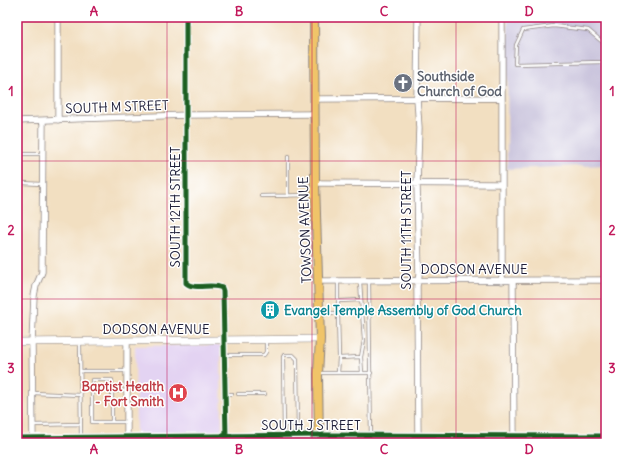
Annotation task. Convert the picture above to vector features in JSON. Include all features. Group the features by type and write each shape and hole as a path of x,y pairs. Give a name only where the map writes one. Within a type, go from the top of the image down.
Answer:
{"main road":[{"name":"TOWSON AVENUE","path":"314,17 315,183 320,339 318,374 319,439"}],"street":[{"path":"58,17 58,120"},
{"name":"SOUTH 12TH STREET","path":"186,17 186,283 190,286 218,286 222,288 226,440"},
{"name":"SOUTH 11TH STREET","path":"418,17 418,443"},
{"path":"502,17 502,280"},
{"path":"314,99 501,98"},
{"name":"SOUTH M STREET","path":"17,121 186,115 314,114"},
{"path":"32,440 32,342 34,292 42,272 43,121"},
{"path":"315,183 501,184"},
{"name":"DODSON AVENUE","path":"319,281 606,280"},
{"path":"513,281 514,443"},
{"name":"DODSON AVENUE","path":"17,342 320,339"},
{"path":"126,440 128,391 127,341"},
{"name":"SOUTH J STREET","path":"17,438 32,440 226,440 284,436 319,439 371,436 606,436"}],"lane":[{"path":"606,45 588,30 554,26 523,30 516,45 515,64 603,62 606,57"},
{"path":"17,154 43,154"},
{"path":"288,157 288,196"},
{"path":"22,164 22,183 42,184"},
{"path":"262,196 316,195"},
{"path":"338,281 338,373"},
{"path":"360,281 364,340 361,357 362,373"},
{"path":"369,281 371,443"},
{"path":"339,301 362,300"},
{"path":"319,313 338,313"},
{"path":"224,355 263,355 266,352 266,340"},
{"path":"80,341 81,440"},
{"path":"284,436 283,357 284,355 293,355 297,359 298,436"},
{"path":"339,358 361,357"},
{"path":"80,371 128,370"},
{"path":"318,374 370,374"},
{"path":"112,422 112,380 92,380 92,422 112,422 127,422"},
{"path":"112,391 128,391"},
{"path":"32,393 80,395"},
{"path":"225,394 232,394"},
{"path":"238,394 265,394"},
{"path":"32,425 80,424"},
{"path":"284,425 298,425"}],"shaded area":[{"path":"508,17 603,17 606,23 606,165 507,169"},
{"name":"Baptist Health - Fort Smith","path":"221,345 222,442 313,441 313,443 136,443 135,346"}],"cycle path":[{"path":"186,17 186,283 199,287 218,286 222,288 223,291 226,437"},
{"path":"17,438 319,435 606,436"}],"place":[{"name":"Southside Church of God","path":"403,83"},
{"name":"Evangel Temple Assembly of God Church","path":"270,310"},
{"name":"Baptist Health - Fort Smith","path":"178,393"}]}
